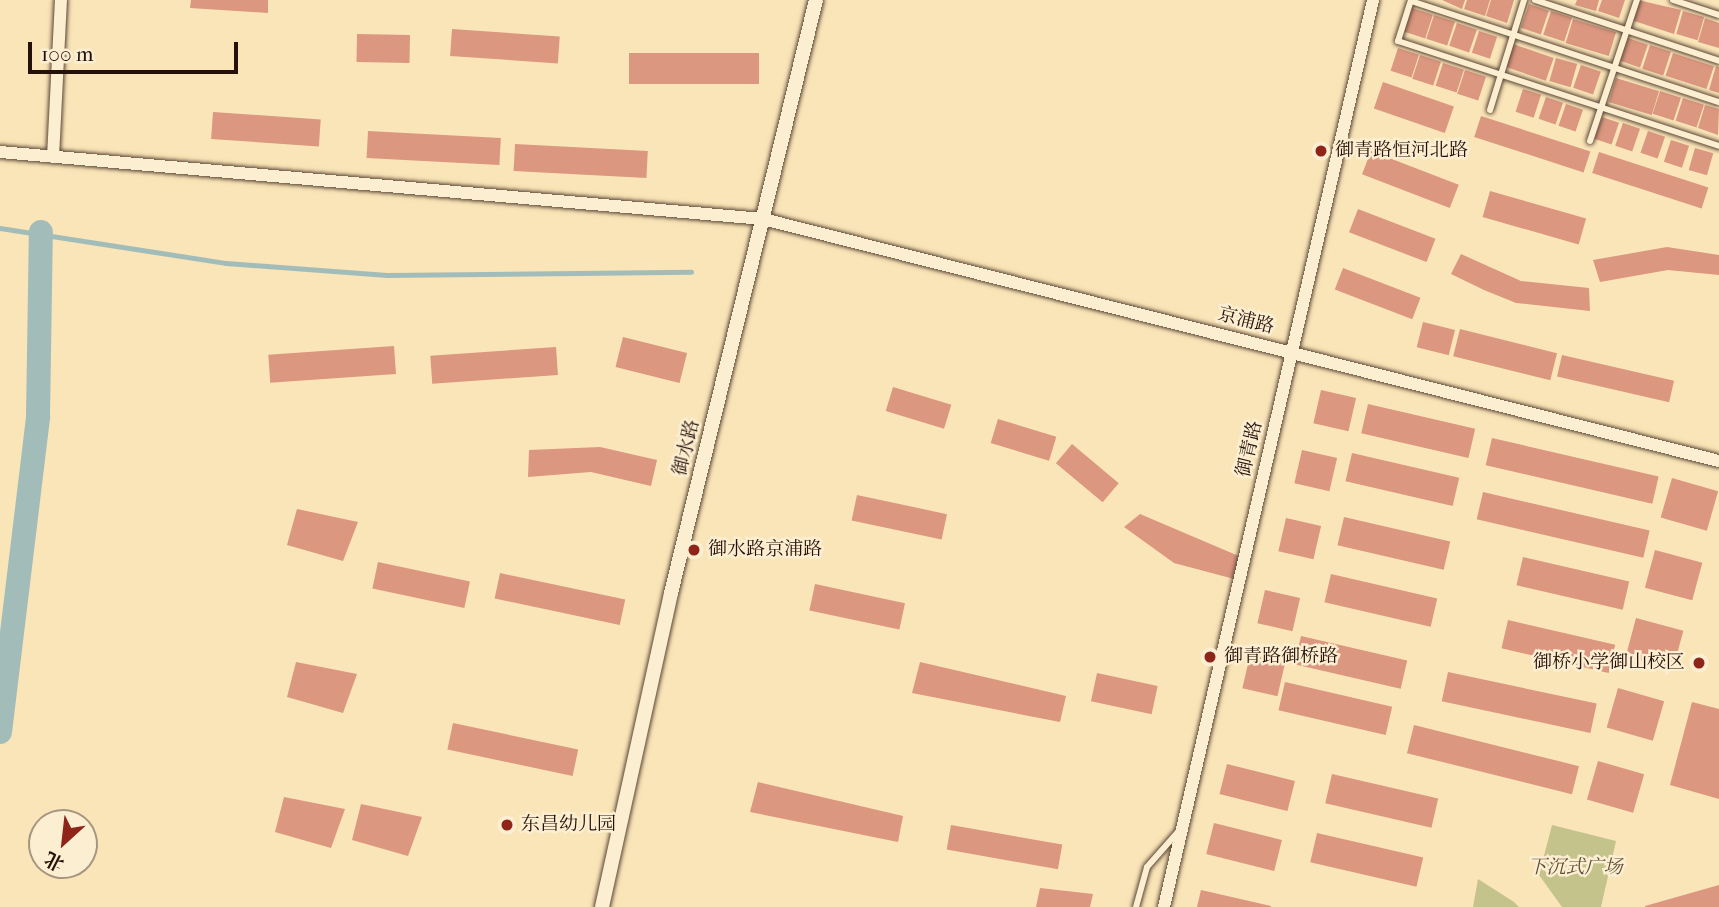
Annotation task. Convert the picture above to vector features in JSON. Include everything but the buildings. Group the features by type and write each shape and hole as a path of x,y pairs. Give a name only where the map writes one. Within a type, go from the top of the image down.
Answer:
{"street":[{"path":"53,157 61,0"},
{"name":"御水路","path":"602,907 671,593 816,0"},
{"name":"御青路","path":"1164,907 1373,0"},
{"name":"京浦路","path":"0,152 763,219 1719,461"}],"lane":[{"path":"1489,110 1524,0"},
{"path":"1535,0 1719,61"},
{"path":"1590,141 1637,0"},
{"path":"1673,0 1719,15"},
{"path":"1719,102 1411,1 1398,41 1719,146"},
{"path":"1136,907 1147,867 1182,828"}],"green space":[{"name":"下沉式广场","path":"1552,825 1616,841 1601,907 1562,907 1539,875"},
{"path":"1478,879 1514,902 1519,907 1473,907"}],"waterway":[{"path":"0,228 226,263 387,275 691,272"},
{"path":"0,732 38,416 41,232"}],"place":[{"name":"御青路恒河北路","path":"1321,151"},
{"name":"御水路京浦路","path":"694,550"},
{"name":"御青路御桥路","path":"1210,657"},
{"name":"御桥小学御山校区","path":"1699,663"},
{"name":"东昌幼儿园","path":"507,825"}]}
